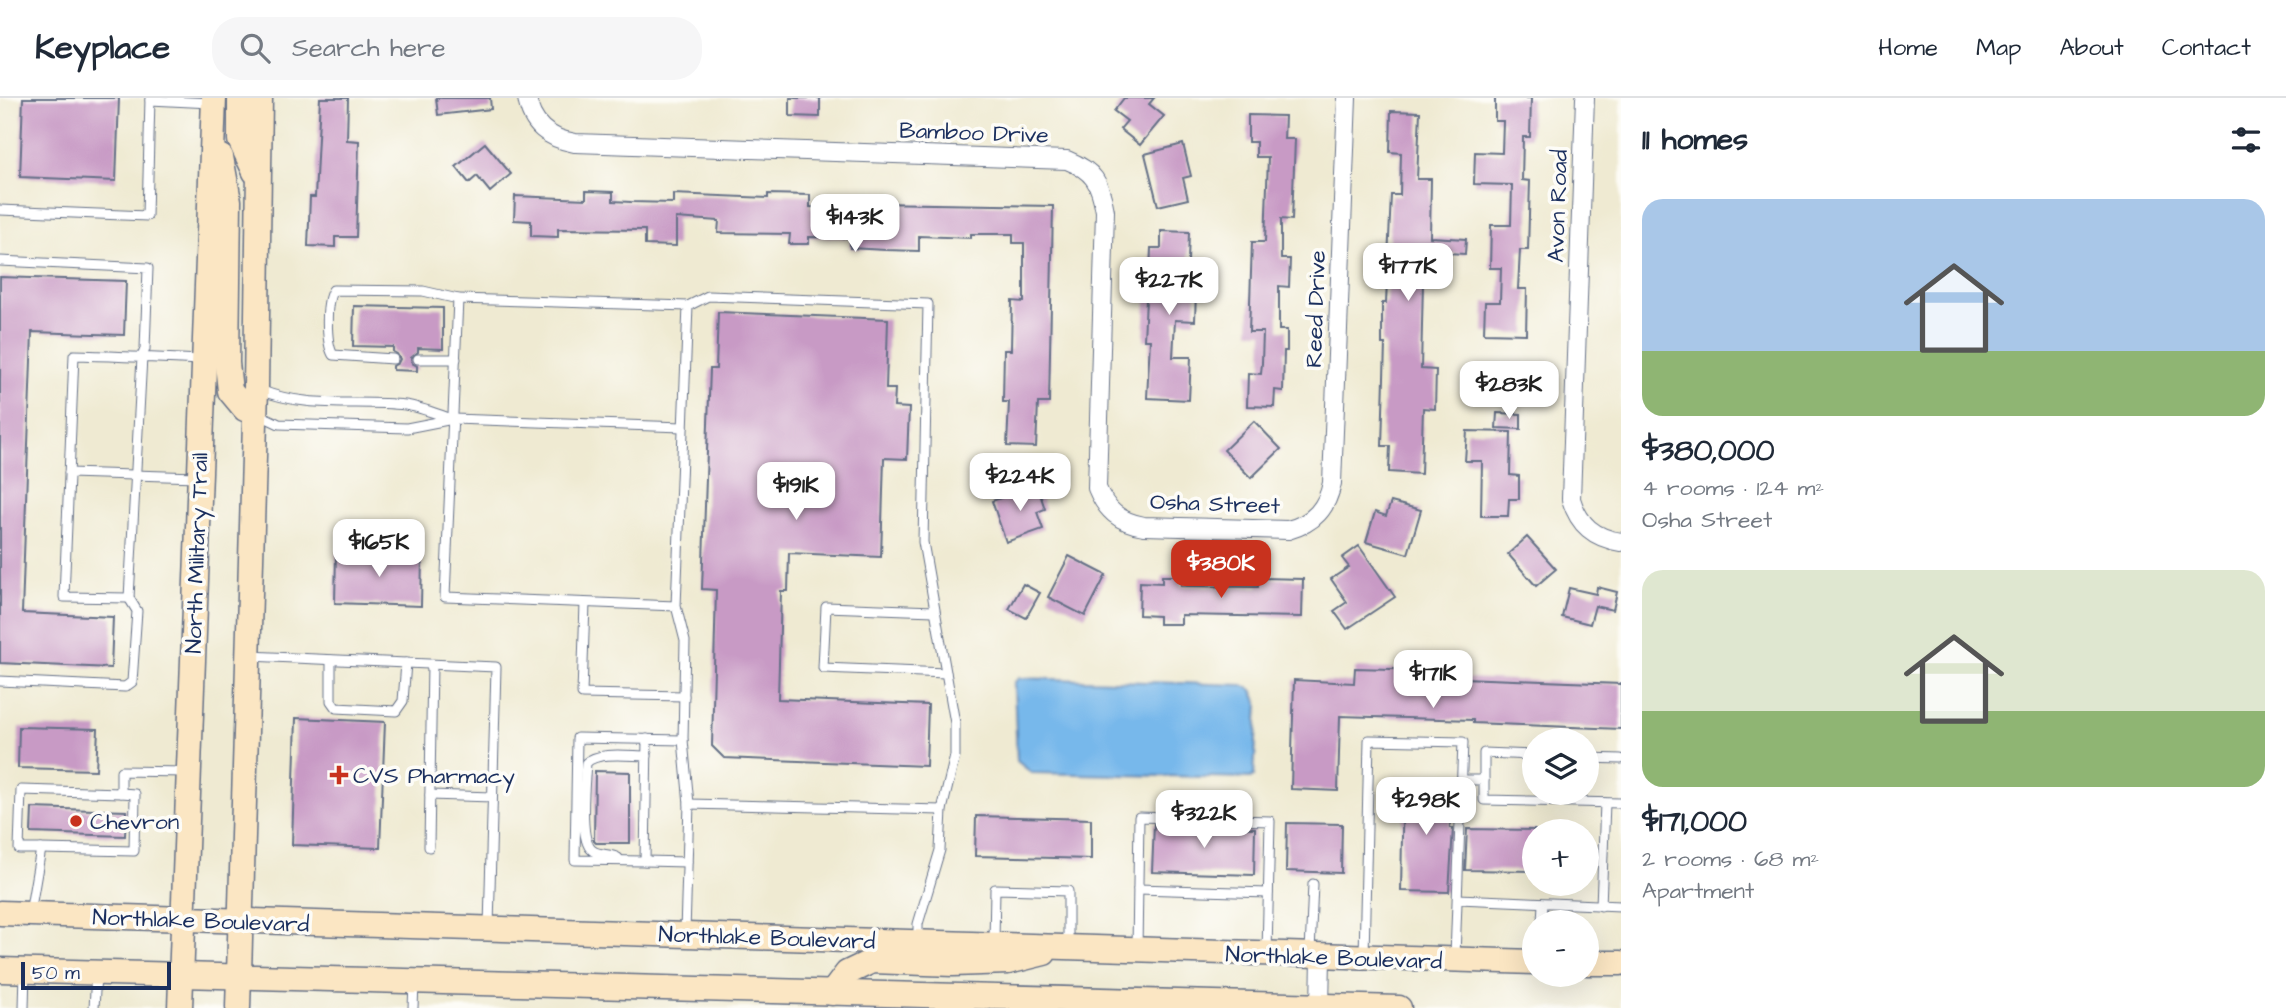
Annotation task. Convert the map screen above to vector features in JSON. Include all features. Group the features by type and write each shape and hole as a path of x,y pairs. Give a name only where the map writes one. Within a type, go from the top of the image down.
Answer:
{"main road":[{"path":"240,98 240,140 258,179"},
{"path":"239,1008 256,401 260,98"},
{"path":"213,109 229,201 227,363 230,391 245,408 256,401"},
{"name":"North Military Trail","path":"180,1008 213,109"},
{"name":"Northlake Boulevard","path":"0,913 1522,962"},
{"path":"832,997 846,973 873,961 953,964 1008,962 1068,946"},
{"path":"1599,962 1621,963"},
{"path":"0,970 1031,1003 1399,1008"}],"street":[{"name":"Bamboo Drive","path":"527,98 528,108 535,122 547,134 561,141 575,143 1067,160 1081,166 1093,175 1101,188 1105,211 1097,488 1102,502 1112,513"},
{"name":"Reed Drive","path":"1316,518 1329,498 1332,482 1347,98"},
{"name":"Avon Road","path":"1585,98 1570,499 1584,526 1600,537 1621,542"},
{"name":"Osha Street","path":"1112,513 1130,524 1144,526 1288,530 1303,526 1316,518"},
{"path":"1316,956 1320,1007"}],"lane":[{"path":"0,209 147,216 150,99 213,109"},
{"path":"0,261 148,268 130,598 138,611 132,682 125,687 0,681"},
{"path":"393,359 333,355 329,346 328,327 328,298 333,290 423,291 458,299 688,306 708,296 928,304 923,542 955,723 955,756 942,810 940,850 918,925 918,942"},
{"path":"458,299 445,597 676,606"},
{"path":"685,935 689,804 683,740 685,641 676,606 688,306"},
{"path":"130,598 64,597 74,355 204,360"},
{"path":"418,359 456,359"},
{"path":"256,401 277,397 298,401 407,405 453,419"},
{"path":"256,401 279,424 407,428 453,419 683,427"},
{"path":"69,473 199,477"},
{"path":"585,603 582,694 684,696"},
{"path":"934,611 826,607 823,668 946,673"},
{"path":"249,656 496,667 489,929"},
{"path":"331,660 331,701 336,708 396,711 403,701 406,663"},
{"path":"429,847 432,664"},
{"path":"683,740 577,738 575,860 687,862"},
{"path":"645,861 647,739"},
{"path":"1364,958 1368,740 1463,742 1455,961"},
{"path":"1522,755 1484,754 1484,800 1621,803"},
{"path":"621,861 614,855 594,852 589,848 584,830 586,763 589,759 603,757 647,757"},
{"path":"1599,758 1621,759"},
{"path":"121,793 121,771 188,772"},
{"path":"1463,780 1484,780"},
{"path":"21,790 121,793 135,794 134,851 19,849 21,790"},
{"path":"430,795 492,797"},
{"path":"1601,906 1605,803"},
{"path":"689,804 942,810"},
{"path":"1137,949 1139,817 1270,821 1267,954"},
{"path":"30,915 41,849"},
{"path":"1313,884 1316,956"},
{"path":"994,944 995,889 1068,891 1068,946"},
{"path":"1138,889 1268,893"},
{"path":"1458,899 1621,906"},
{"path":"1542,904 1542,910"},
{"path":"24,1008 25,970"},
{"path":"94,1008 96,972"},
{"path":"413,1008 414,983"}],"water":[{"path":"1019,678 1243,685 1252,690 1258,703 1254,776 1032,773 1017,761 1014,683"}],"building":[{"path":"23,98 119,98 116,181 20,177"},
{"path":"320,98 348,98 347,140 359,141 356,237 335,237 335,247 308,246 310,197 315,197"},
{"path":"436,98 490,98 491,109 438,115"},
{"path":"790,98 820,98 820,117 790,116"},
{"path":"1124,98 1154,98 1149,104 1164,116 1140,145 1120,129 1127,121 1114,111"},
{"path":"1495,98 1531,98 1530,137 1523,137 1522,180 1530,181 1528,250 1520,250 1518,289 1527,289 1526,334 1484,333 1485,302 1500,302 1501,268 1490,268 1491,225 1511,225 1512,185 1474,184 1475,152 1502,153 1503,121 1495,121"},
{"path":"1391,111 1420,112 1417,179 1431,179 1430,237 1466,239 1465,254 1429,252 1428,281 1423,281 1421,369 1436,370 1435,409 1423,408 1421,474 1389,472 1390,446 1382,446 1385,344 1382,344 1382,303 1386,303 1391,195 1400,195 1401,153 1390,152"},
{"path":"1248,115 1285,116 1284,139 1295,139 1292,220 1281,219 1281,259 1290,259 1289,287 1279,286 1279,330 1287,330 1287,351 1284,351 1283,391 1275,390 1274,407 1247,406 1248,373 1261,374 1262,363 1263,332 1249,332 1252,242 1265,242 1268,157 1256,157 1256,142 1248,142"},
{"path":"485,143 511,174 490,192 477,176 469,183 456,167"},
{"path":"1183,144 1191,176 1183,178 1188,199 1158,206 1145,154"},
{"path":"586,191 613,192 613,201 631,202 673,203 673,194 768,198 768,194 810,195 810,207 852,209 852,200 872,203 1053,206 1049,403 1038,403 1036,447 1007,446 1009,402 1003,402 1004,350 1011,350 1012,301 1024,302 1024,243 1013,243 1013,234 971,234 971,238 919,236 919,251 886,250 850,248 850,238 809,237 809,244 789,244 790,234 718,233 719,221 676,218 676,246 645,245 645,230 558,229 558,237 531,236 531,221 514,220 515,196 586,199"},
{"path":"1161,231 1189,232 1187,291 1196,291 1195,321 1175,320 1173,357 1191,357 1189,400 1147,398 1150,340 1144,340 1146,299 1149,299 1151,248 1161,248"},
{"path":"0,277 126,281 124,335 32,332 22,613 113,617 111,668 0,663"},
{"path":"354,306 443,308 443,349 418,348 418,352 411,358 417,371 393,370 393,366 400,359 393,352 393,347 353,346"},
{"path":"718,312 888,319 886,389 895,389 894,407 909,408 907,459 884,458 881,557 789,553 788,591 781,591 778,699 928,705 926,766 724,758 712,746 716,590 702,589 710,369 716,369"},
{"path":"1497,413 1521,414 1521,429 1496,428"},
{"path":"1254,421 1281,449 1251,478 1224,450"},
{"path":"1467,431 1511,432 1510,475 1519,476 1519,499 1509,499 1508,516 1481,516 1482,461 1465,461"},
{"path":"1037,485 1045,509 1037,512 1043,529 1006,542 992,501"},
{"path":"1391,502 1421,510 1408,554 1366,542 1375,512 1386,516"},
{"path":"1527,537 1556,569 1536,586 1508,554"},
{"path":"1359,546 1395,597 1347,629 1334,611 1347,602 1331,579 1349,567 1342,558"},
{"path":"336,552 422,554 421,606 335,603"},
{"path":"1069,556 1106,575 1085,616 1048,597"},
{"path":"1162,576 1181,576 1181,586 1258,587 1259,578 1303,579 1302,617 1181,615 1181,624 1159,624 1159,616 1139,615 1140,582 1162,583"},
{"path":"1023,584 1040,593 1026,618 1009,609"},
{"path":"1597,587 1617,592 1613,610 1595,606 1590,624 1562,617 1569,588 1596,594"},
{"path":"1355,668 1462,671 1462,678 1621,684 1621,729 1473,723 1473,720 1340,716 1338,791 1291,789 1294,680 1354,683"},
{"path":"296,718 385,722 380,848 292,845"},
{"path":"19,727 98,729 96,770 18,768"},
{"path":"595,771 630,772 630,843 594,841"},
{"path":"1403,781 1451,782 1450,828 1453,828 1449,892 1401,891"},
{"path":"32,808 126,811 125,836 31,833"},
{"path":"976,816 1091,819 1091,859 975,856"},
{"path":"1287,823 1342,824 1341,873 1286,871"},
{"path":"1154,824 1255,828 1254,875 1152,872"},
{"path":"1467,829 1522,830 1522,871 1465,870"}],"place":[{"name":"CVS Pharmacy","path":"339,775"},
{"name":"Chevron","path":"76,821"}]}
